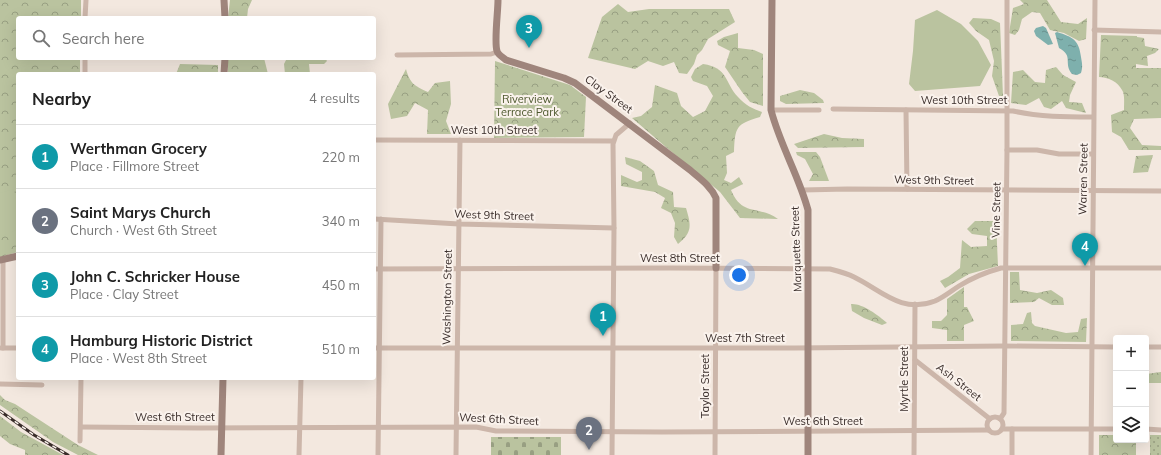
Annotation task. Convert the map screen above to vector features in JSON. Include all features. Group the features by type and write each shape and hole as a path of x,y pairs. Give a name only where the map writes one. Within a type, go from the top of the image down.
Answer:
{"street":[{"path":"85,16 86,0"},
{"path":"224,0 225,16"},
{"path":"397,55 491,54 497,52 498,0"},
{"name":"Marquette Street","path":"772,0 771,110 803,190 808,210 808,455"},
{"name":"Vine Street","path":"1000,419 1004,413 1008,110 1007,0"},
{"name":"Warren Street","path":"1091,455 1095,0"},
{"path":"1094,30 1161,32"},
{"name":"Clay Street","path":"497,52 506,60 564,78 575,83 690,170 714,193 716,198 716,268"},
{"path":"85,60 85,72"},
{"path":"224,72 225,60"},
{"name":"West 10th Street","path":"833,109 1008,110 1044,116 1093,117"},
{"path":"771,110 819,110"},
{"path":"906,110 907,189"},
{"path":"612,455 614,141 616,135 630,124"},
{"name":"West 10th Street","path":"376,140 614,141"},
{"name":"Washington Street","path":"456,455 460,140"},
{"path":"1007,150 1037,150 1059,154 1093,154"},
{"name":"West 9th Street","path":"803,190 907,189 1161,191"},
{"name":"West 9th Street","path":"376,219 459,224 614,228"},
{"path":"378,455 377,348 381,220"},
{"path":"16,256 2,260 2,348 16,348"},
{"name":"West 8th Street","path":"376,270 614,268 830,269 854,276 886,297 898,302 915,304 936,301 980,275 993,270 1005,268 1161,268"},
{"name":"Taylor Street","path":"715,455 716,268"},
{"name":"Myrtle Street","path":"914,455 915,304"},
{"name":"West 7th Street","path":"377,348 1113,347"},
{"path":"1149,347 1161,347"},
{"name":"Ash Street","path":"915,360 990,419"},
{"path":"80,441 81,380"},
{"path":"221,455 223,380"},
{"path":"299,455 300,380"},
{"path":"0,384 42,385"},
{"path":"1002,429 1003,423 1000,419 990,419 988,424 989,430 997,433 1002,429 1113,429"},
{"name":"West 6th Street","path":"81,427 476,427 496,431 612,432 989,430"},
{"path":"1012,429 1012,455"},
{"path":"1149,429 1161,430"}],"green space":[{"path":"0,0 81,0 81,16 16,16 16,60 80,60 80,72 16,72 16,253 0,257"},
{"path":"230,0 252,0 248,9 247,16 228,16"},
{"path":"1020,0 1047,0 1061,22 1078,24 1087,18 1086,39 1079,41 1064,33 1050,30 1040,13 1032,12 1022,19 1019,30 1015,35 1009,33 1013,8 1024,4"},
{"path":"618,4 628,12 649,9 729,9 735,22 708,39 702,50 697,55 694,64 687,74 679,73 674,62 663,66 648,61 635,69 588,58 602,17"},
{"path":"937,10 961,24 978,41 991,65 980,86 915,91 909,84 915,20"},
{"path":"973,18 991,19 1000,23 1003,96 999,96 992,76 994,61 989,40 976,31 969,23"},
{"path":"738,33 738,48 754,50 763,54 763,106 750,102 725,67 730,51 718,45 717,41 724,37"},
{"path":"1101,35 1137,36 1144,38 1145,46 1159,49 1155,53 1147,56 1148,66 1136,64 1136,68 1161,68 1161,118 1134,119 1130,128 1142,145 1161,146 1161,150 1129,150 1121,137 1112,132 1111,115 1124,110 1124,97 1122,90 1115,82 1099,77"},
{"path":"228,60 264,60 268,72 228,72"},
{"path":"286,60 327,61 324,64 309,64 310,72 285,72 284,64"},
{"name":"Riverview Terrace Park","path":"495,61 570,85 586,97 584,137 494,138"},
{"path":"180,64 218,65 218,72 177,72"},
{"path":"703,64 711,66 722,72 741,100 755,110 762,112 760,117 746,122 738,128 735,137 734,152 726,156 727,173 724,180 731,183 739,177 743,184 731,190 740,204 764,212 778,219 740,218 720,192 632,118 641,116 652,107 655,85 677,93 681,106 693,117 705,111 713,96 707,86 693,81 691,77 695,69"},
{"path":"1056,67 1063,75 1076,82 1070,95 1069,102 1082,103 1086,113 1066,108 1062,101 1051,109 1044,107 1039,98 1026,105 1011,103 1013,72 1023,70 1035,82 1045,83 1046,70"},
{"path":"406,69 411,81 428,92 435,83 450,81 451,104 446,121 451,134 427,134 428,110 415,103 407,116 391,119 388,104"},
{"path":"800,90 814,93 823,100 824,103 786,104 780,101 780,96"},
{"path":"824,134 842,138 864,139 864,147 798,148 794,144"},
{"path":"796,152 816,152 820,157 829,181 809,181 813,174 805,159 797,155"},
{"path":"1153,155 1148,172 1133,173 1136,156"},
{"path":"625,157 640,161 654,171 658,185 673,192 674,207 686,208 690,228 683,240 678,244 674,237 675,223 671,213 661,208 665,198 655,192 621,186 621,175 637,182 642,180 642,172 626,164"},
{"path":"14,189 16,199 16,230 0,237 0,193"},
{"path":"975,221 996,221 998,266 969,274 945,288 940,281 960,268 962,240 971,247 987,246 987,236 972,234 967,229"},
{"path":"1010,272 1019,272 1020,290 1037,293 1051,290 1063,298 1064,305 1052,305 1039,298 1034,302 1010,303"},
{"path":"964,287 964,307 967,307 974,321 964,325 964,341 947,341 947,330 932,328 932,321 941,321 947,315 947,299"},
{"path":"851,304 865,307 887,323 882,325 864,318 852,311"},
{"path":"1031,312 1032,323 1035,326 1066,333 1078,332 1081,319 1087,318 1086,342 1011,341 1011,325 1023,324 1027,313"},
{"path":"1161,372 1161,383 1149,383 1149,374"},
{"path":"0,395 5,400 15,404 78,445 98,455 78,455 53,442 0,405"},
{"path":"0,416 21,432 63,455 25,455 25,450 10,444 0,436"},
{"path":"1099,435 1113,435 1113,443 1136,443 1136,455 1099,455"},
{"path":"1150,435 1161,435 1161,455 1150,455"},
{"path":"491,437 561,437 561,455 491,455"}],"water":[{"path":"1043,26 1046,28 1053,44 1048,45 1036,36 1034,31 1036,28"},
{"path":"1057,32 1071,38 1077,43 1082,61 1081,73 1077,75 1072,74 1069,70 1066,54 1059,48 1055,33"}],"railway":[{"path":"0,411 34,435 68,455"}],"place":[{"name":"John C. Schricker House","path":"529,48"},
{"name":"Hamburg Historic District","path":"1085,266"},
{"name":"Werthman Grocery","path":"603,336"},
{"name":"Saint Marys Church","path":"589,450"}]}
